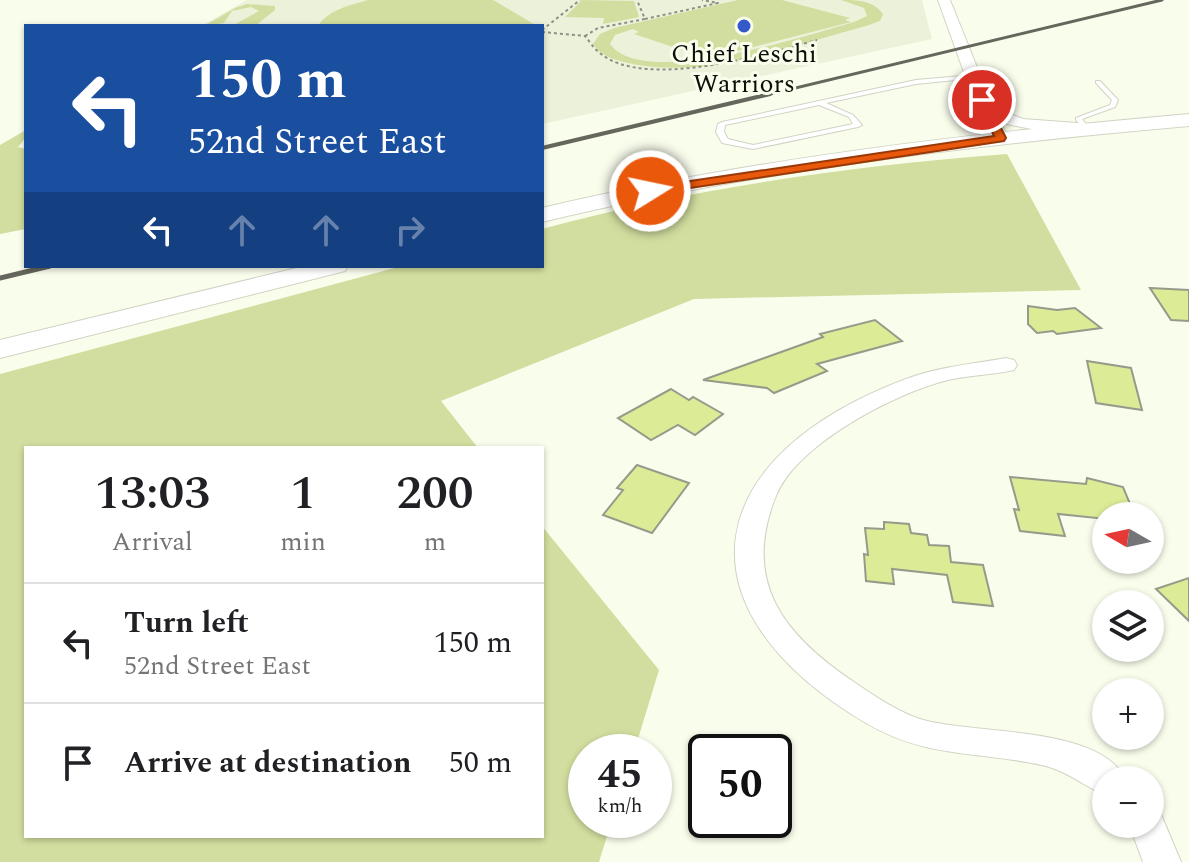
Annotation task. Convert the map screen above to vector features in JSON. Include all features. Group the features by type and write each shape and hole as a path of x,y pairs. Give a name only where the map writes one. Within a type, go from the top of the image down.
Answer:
{"main road":[{"path":"544,215 704,181 1000,138 1189,120"},
{"path":"0,349 328,268"}],"street":[{"path":"944,0 1000,138"},
{"path":"987,110 1005,120 1024,125 1085,128"},
{"path":"1006,365 936,377 892,393 841,420 787,463 771,480 752,514 747,556 752,586 766,619 798,657 827,683 885,718 916,732 961,742 1056,754 1092,772"},
{"path":"1153,838 1162,862"}],"lane":[{"path":"822,104 851,116 858,125 753,147 725,141 720,132 722,124 916,82 973,77"},
{"path":"1085,128 1078,119 1081,116 1105,110 1113,106 1115,100 1098,82"}],"path":[{"path":"544,29 580,0"},
{"path":"637,0 645,19"},
{"path":"544,31 585,36 598,28 718,3 702,0"},
{"path":"585,36 589,47 600,56 630,65 673,69 725,65 817,40"}],"shaded area":[{"path":"247,0 922,0 932,39 544,124 544,24 205,24"}],"green space":[{"path":"368,0 493,0 534,24 319,24 333,12"},
{"path":"582,0 634,1 639,17 603,24 604,18 565,17"},
{"path":"738,0 782,0 850,18 845,20 851,22 714,57 700,56 634,34 639,32 633,29 615,35 610,44 628,57 655,62 689,61 727,55 765,47 854,22 867,16 864,8 841,0 870,3 883,14 880,21 866,26 716,65 654,67 624,62 603,54 593,44 600,34 614,28"},
{"path":"247,4 275,6 275,10 258,24 236,24 259,11 251,7 232,11 224,23 207,24 235,8"},
{"path":"24,131 24,140 18,147 24,148 24,229 0,234 0,145"},
{"path":"1007,154 1081,290 694,299 441,401 476,446 24,446 24,838 544,838 544,528 659,670 639,734 568,734 568,838 606,838 599,862 0,862 0,374 395,268 544,268 544,228 715,190 831,172"}],"building":[{"path":"1150,288 1189,290 1189,321 1171,320"},
{"path":"1028,306 1057,310 1075,308 1101,328 1057,334 1053,331 1037,333 1028,324"},
{"path":"875,320 902,341 817,364 827,371 774,393 767,388 703,380 823,337 820,334"},
{"path":"1087,361 1131,368 1142,410 1096,403"},
{"path":"671,389 723,414 695,435 678,425 651,440 618,418"},
{"path":"637,465 689,483 652,533 603,515 623,490 617,488"},
{"path":"1010,477 1086,484 1087,478 1123,487 1129,502 1092,502 1092,518 1058,514 1065,536 1020,531 1014,509 1019,510"},
{"path":"884,522 909,524 911,533 927,535 929,545 949,546 951,562 983,565 993,606 953,602 947,575 892,569 894,584 866,581 864,554 868,555 865,528 884,529"},
{"path":"1189,578 1189,621 1164,597 1164,590 1156,589"}],"railway":[{"path":"762,96 1162,0"},
{"path":"544,148 770,94"},
{"path":"0,278 42,268"}],"place":[{"name":"Chief Leschi Warriors","path":"744,26"}],"route":[{"path":"650,191 772,170 1000,138 982,100"}]}
